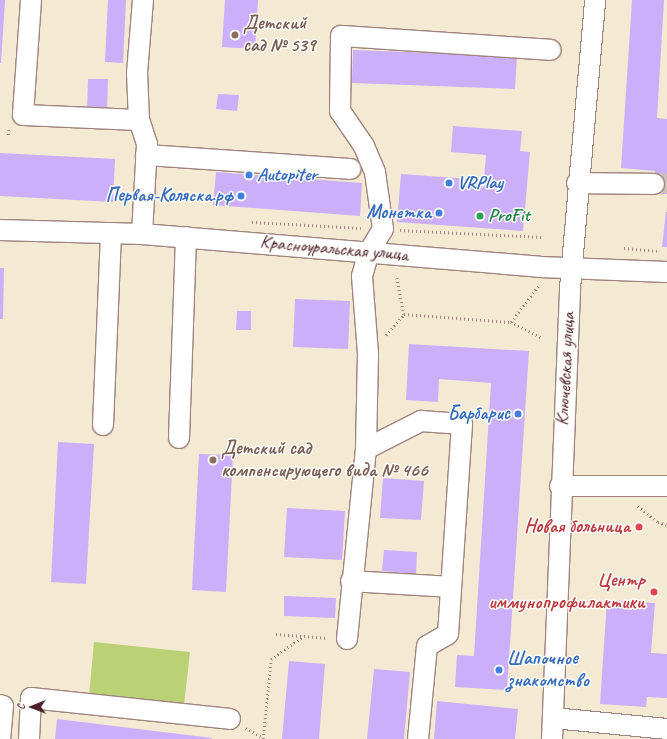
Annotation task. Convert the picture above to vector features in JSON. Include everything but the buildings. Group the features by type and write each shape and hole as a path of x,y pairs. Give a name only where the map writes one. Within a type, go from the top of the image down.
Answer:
{"street":[{"path":"30,0 23,115 139,120"},
{"path":"142,234 147,144 139,120 137,73 143,0"},
{"name":"Ключевская улица","path":"552,739 560,486 571,268 577,183 595,0"},
{"path":"347,639 351,581 366,449 368,354 362,276 369,252 383,229 375,172 364,146 340,111 341,36 551,50"},
{"path":"146,155 351,169"},
{"path":"577,183 654,184"},
{"name":"Красноуральская улица","path":"0,230 142,234 571,268 667,272"},
{"path":"103,425 111,233"},
{"path":"178,438 186,237"},
{"path":"366,449 421,421 462,424 448,634 427,646 418,739"},
{"path":"560,486 667,486"},
{"path":"351,581 451,587"},
{"path":"29,739 31,698 230,719"},
{"path":"0,705 3,706 0,739"},
{"path":"553,718 662,732"}],"path":[{"path":"248,222 542,237"},
{"path":"624,248 660,251"},
{"path":"397,278 404,314"},
{"path":"511,322 539,285"},
{"path":"368,354 404,314"},
{"path":"404,314 511,322 542,337"},
{"path":"276,634 347,639"},
{"path":"263,739 271,659 304,636"}],"green space":[{"path":"94,642 190,652 184,705 89,696"}],"tunnel":[{"path":"654,184 667,183"}],"place":[{"name":"Детский сад № 539","path":"235,35"},
{"name":"Autopiter","path":"249,175"},
{"name":"VRPlay","path":"449,183"},
{"name":"Первая-Коляска.рф","path":"241,196"},
{"name":"Монетка","path":"439,213"},
{"name":"ProFit","path":"480,216"},
{"name":"Барбарис","path":"518,414"},
{"name":"Детский сад компенсирующего вида № 466","path":"213,460"},
{"name":"Новая больница","path":"639,527"},
{"name":"Центр иммунопрофилактики","path":"654,592"},
{"name":"Шапочное знакомство","path":"499,670"}]}
